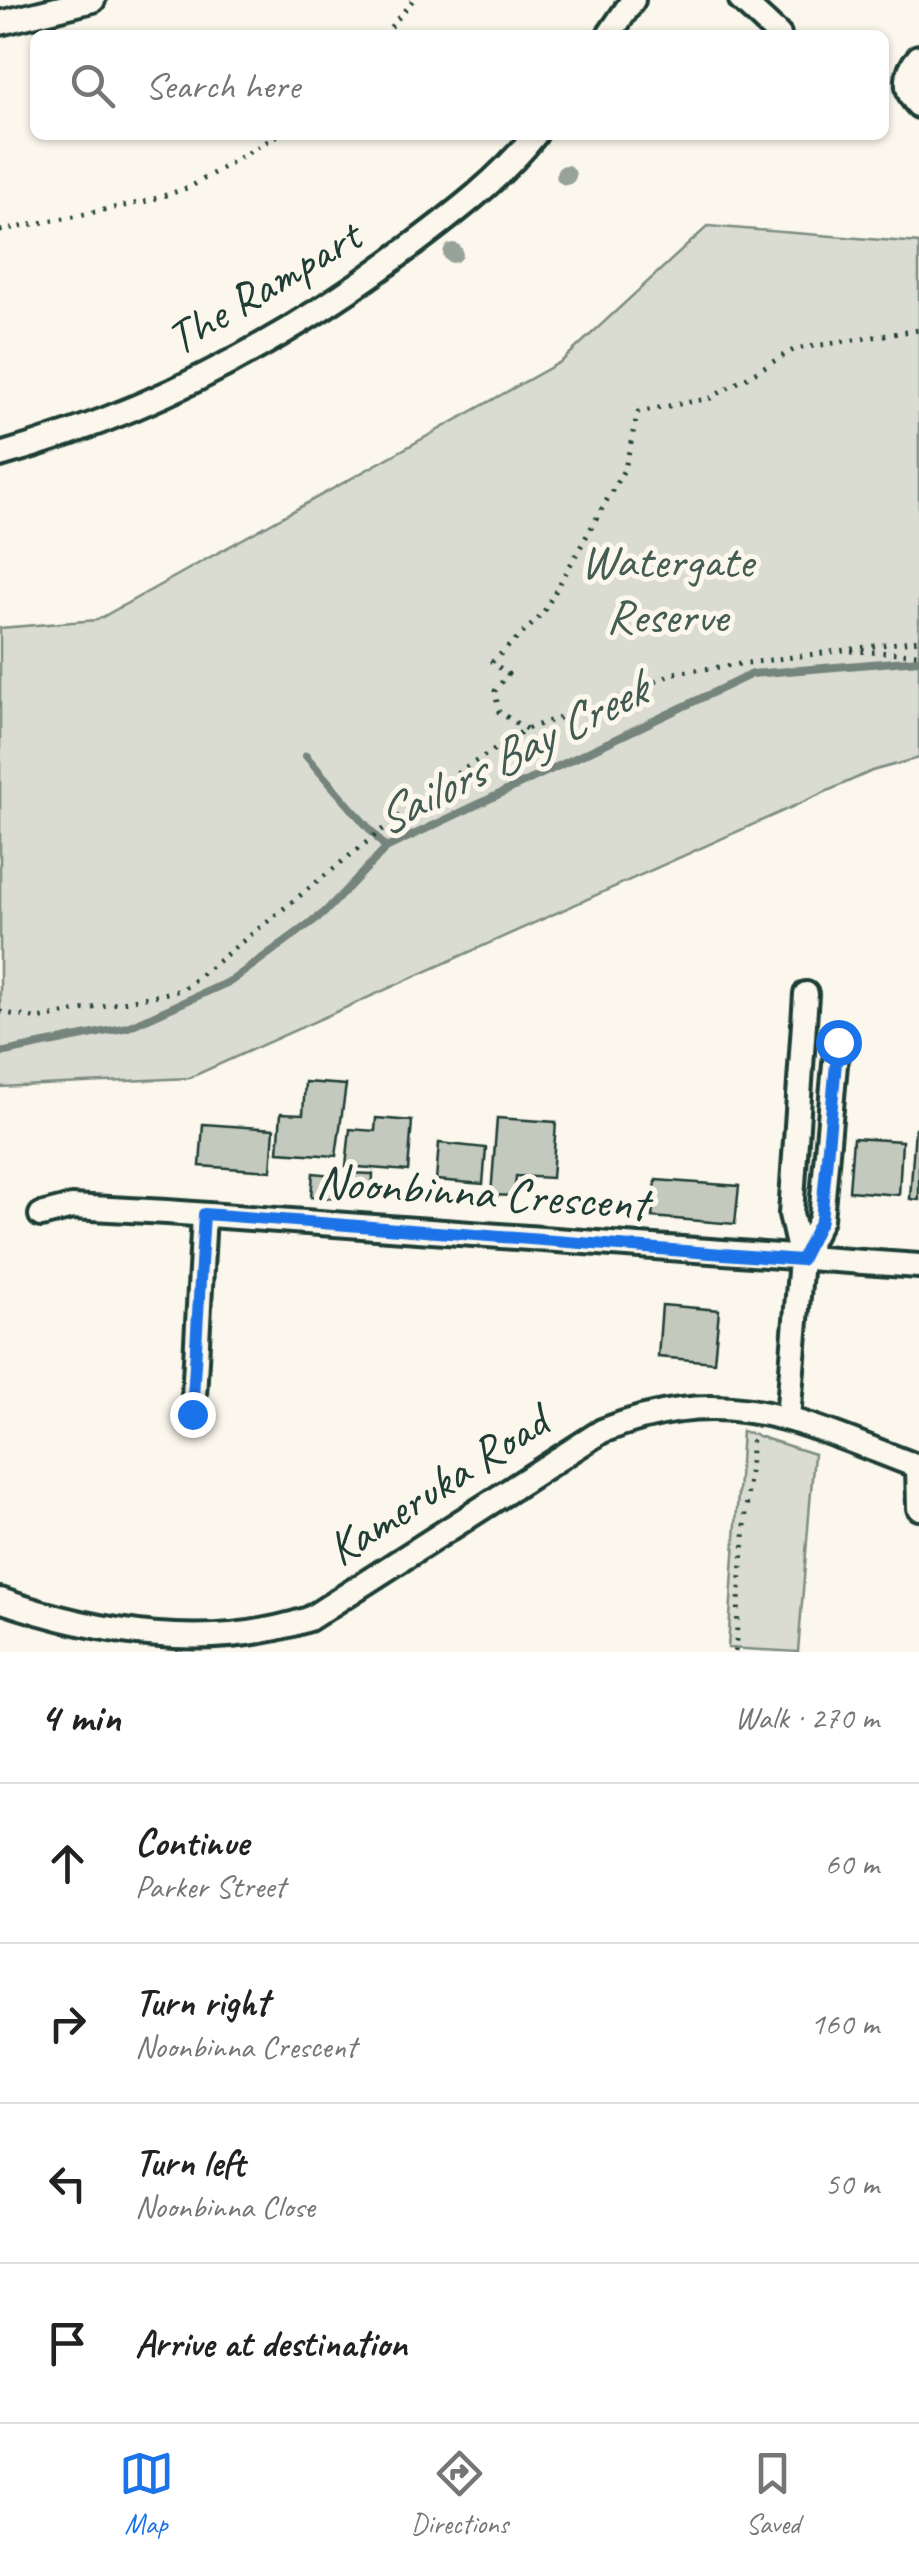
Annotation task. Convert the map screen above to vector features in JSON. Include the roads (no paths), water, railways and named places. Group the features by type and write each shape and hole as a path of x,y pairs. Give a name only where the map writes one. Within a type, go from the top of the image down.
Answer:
{"street":[{"path":"0,23 93,0"},
{"path":"612,30 633,0"},
{"path":"740,0 773,30"},
{"path":"903,69 908,89 919,106"},
{"name":"The Rampart","path":"0,455 129,413 271,341 354,289 456,212 530,140"},
{"path":"788,1418 801,1260 791,1214 806,994"},
{"path":"801,1260 821,1220 838,1042"},
{"name":"Noonbinna Crescent","path":"40,1216 72,1207 204,1214 919,1266"},
{"path":"192,1414 204,1214"},
{"name":"Kameruka Road","path":"0,1600 134,1637 195,1648 257,1639 308,1619 572,1448 633,1419 698,1406 754,1409 788,1418 919,1467"},
{"path":"919,1467 919,1508"}],"waterway":[{"name":"Sailors Bay Creek","path":"0,1053 128,1027 231,981 324,913 386,848 752,674 919,660"},
{"path":"306,756 386,848"}],"park label":[{"name":"Watergate Reserve","path":"667,588"}]}
